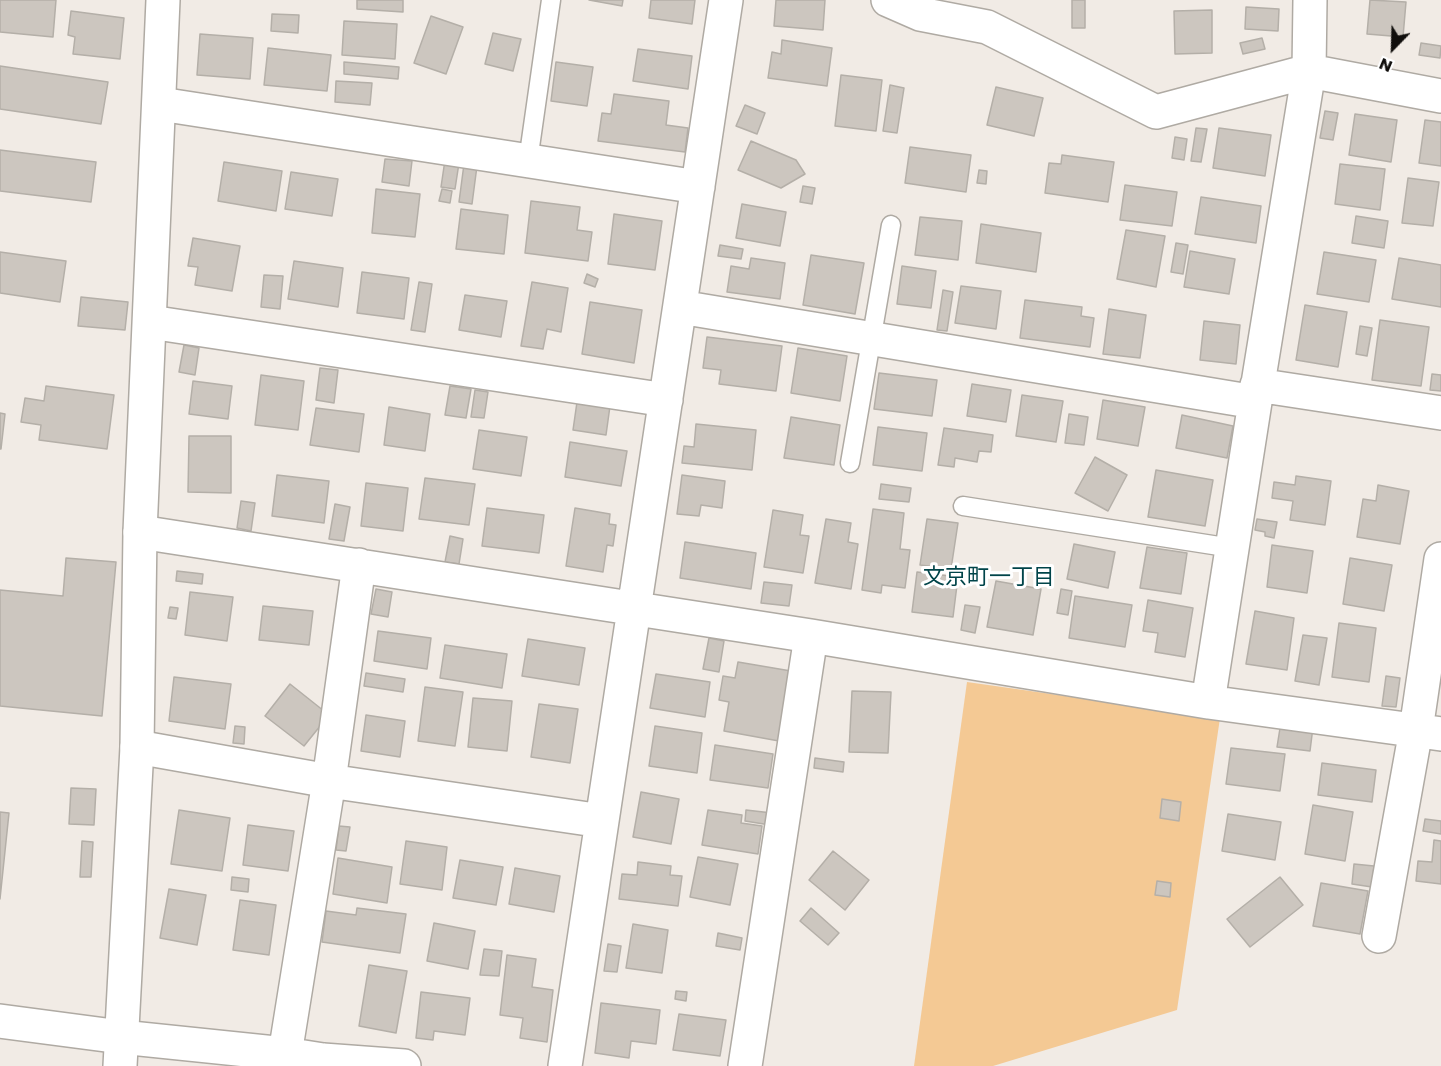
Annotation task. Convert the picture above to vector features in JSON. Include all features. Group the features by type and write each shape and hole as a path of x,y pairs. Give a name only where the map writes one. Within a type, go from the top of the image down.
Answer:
{"street":[{"path":"120,1052 137,747 140,532 163,0"},
{"path":"565,1066 726,0"},
{"path":"888,0 920,14 987,27 1156,112 1309,71 1441,96"},
{"path":"1208,702 1309,71 1310,0"},
{"path":"160,104 698,187"},
{"path":"680,307 871,339 1256,394 1441,413"},
{"path":"150,322 666,400"},
{"path":"140,532 811,636 1208,702 1428,732"},
{"path":"1379,936 1428,732 1441,559"},
{"path":"285,1054 329,781 359,565"},
{"path":"745,1066 811,636"},
{"path":"137,747 329,781 602,821"},
{"path":"0,1021 120,1052 285,1054 323,1060 404,1066"}],"lane":[{"path":"528,161 551,0"},
{"path":"850,463 891,225"},
{"path":"963,506 1232,548"}],"shaded area":[{"path":"967,682 1220,718 1177,1010 993,1066 914,1066"}],"building":[{"path":"0,0 56,0 53,37 0,32"},
{"path":"357,0 403,0 403,12 357,9"},
{"path":"589,0 623,0 622,6"},
{"path":"651,0 695,0 692,24 649,18"},
{"path":"776,0 825,0 823,30 774,26"},
{"path":"1072,0 1085,0 1085,28 1072,28"},
{"path":"1370,0 1406,2 1403,37 1367,34"},
{"path":"1246,7 1279,9 1278,31 1245,29"},
{"path":"1212,10 1212,53 1175,54 1174,11"},
{"path":"71,11 124,18 120,59 73,54 75,37 68,35"},
{"path":"272,14 299,15 298,33 271,31"},
{"path":"431,16 463,27 446,74 414,63"},
{"path":"344,21 397,24 395,59 342,55"},
{"path":"493,33 521,39 513,71 485,64"},
{"path":"200,34 253,38 250,79 197,75"},
{"path":"1262,38 1265,49 1243,54 1240,43"},
{"path":"782,40 832,48 827,86 768,78 772,52 781,54"},
{"path":"1421,43 1441,46 1440,58 1419,55"},
{"path":"268,48 331,55 327,91 264,85"},
{"path":"638,49 692,56 688,89 633,81"},
{"path":"344,62 399,67 398,79 344,74"},
{"path":"556,62 593,67 587,106 551,101"},
{"path":"0,66 108,82 101,124 0,109"},
{"path":"841,75 882,80 876,131 835,126"},
{"path":"336,81 372,83 370,105 335,102"},
{"path":"890,85 904,88 897,133 883,131"},
{"path":"996,87 1043,98 1034,136 987,125"},
{"path":"614,94 669,101 666,125 688,128 685,152 598,141 602,113 611,114"},
{"path":"745,105 765,113 757,134 736,126"},
{"path":"1325,111 1338,113 1333,140 1320,138"},
{"path":"1355,114 1397,120 1391,162 1349,155"},
{"path":"1425,120 1441,122 1441,166 1419,163"},
{"path":"1196,128 1207,129 1201,162 1191,161"},
{"path":"1219,128 1271,135 1265,176 1213,168"},
{"path":"1175,137 1187,139 1184,160 1172,158"},
{"path":"751,141 796,160 805,174 781,188 738,170"},
{"path":"910,147 971,155 966,192 905,183"},
{"path":"0,150 96,162 91,202 0,191"},
{"path":"1062,155 1114,162 1108,202 1045,193 1049,163 1061,164"},
{"path":"385,159 412,161 409,186 382,182"},
{"path":"445,160 459,163 455,189 441,187"},
{"path":"224,162 282,171 276,211 218,201"},
{"path":"464,164 477,166 472,204 459,202"},
{"path":"1340,164 1385,169 1380,210 1335,204"},
{"path":"979,170 987,171 986,184 977,183"},
{"path":"291,172 338,179 332,216 285,209"},
{"path":"1408,178 1439,182 1433,226 1402,223"},
{"path":"1125,185 1177,192 1172,226 1120,220"},
{"path":"803,186 815,188 812,204 800,202"},
{"path":"376,189 420,194 415,237 372,233"},
{"path":"442,189 452,191 450,203 439,201"},
{"path":"1201,197 1261,206 1256,243 1195,234"},
{"path":"531,201 580,207 577,230 592,232 588,261 525,253"},
{"path":"742,204 786,212 780,246 736,238"},
{"path":"461,209 508,215 504,254 456,249"},
{"path":"614,214 662,221 655,270 608,264"},
{"path":"1356,216 1388,221 1384,248 1352,243"},
{"path":"920,217 962,221 958,260 915,255"},
{"path":"981,224 1041,233 1036,272 976,263"},
{"path":"1126,230 1165,236 1156,287 1117,279"},
{"path":"193,238 240,246 232,291 195,285 198,267 188,266"},
{"path":"1176,243 1188,245 1183,274 1171,272"},
{"path":"720,245 743,249 741,259 718,256"},
{"path":"1190,251 1235,259 1229,294 1184,287"},
{"path":"0,252 66,261 60,302 0,293"},
{"path":"1324,252 1376,260 1369,302 1317,294"},
{"path":"811,255 864,263 855,314 803,305"},
{"path":"751,258 785,263 780,299 727,292 731,266 749,269"},
{"path":"1399,258 1441,265 1441,307 1392,299"},
{"path":"294,261 343,268 338,307 288,299"},
{"path":"902,266 936,271 931,308 897,304"},
{"path":"362,272 409,278 404,319 357,313"},
{"path":"587,274 598,279 595,287 584,283"},
{"path":"264,275 283,276 280,309 261,307"},
{"path":"419,282 432,284 425,332 411,330"},
{"path":"532,282 568,288 561,332 547,329 543,349 521,346"},
{"path":"961,286 1001,291 996,329 955,323"},
{"path":"943,290 953,292 947,331 937,330"},
{"path":"465,295 507,301 501,337 459,330"},
{"path":"81,297 128,302 125,330 78,326"},
{"path":"1025,300 1082,307 1081,316 1094,318 1090,347 1020,338"},
{"path":"590,302 642,310 634,363 582,354"},
{"path":"1305,305 1347,312 1338,367 1296,360"},
{"path":"1109,309 1146,315 1140,358 1103,354"},
{"path":"1380,320 1429,327 1421,386 1372,380"},
{"path":"1204,321 1240,325 1236,364 1200,360"},
{"path":"1360,326 1372,328 1367,356 1356,354"},
{"path":"707,337 782,346 776,391 719,384 721,370 703,368"},
{"path":"184,345 199,348 195,375 179,372"},
{"path":"798,348 847,356 840,401 791,393"},
{"path":"320,368 338,370 334,403 316,400"},
{"path":"879,373 937,380 932,416 874,409"},
{"path":"1432,374 1441,375 1441,391 1430,390"},
{"path":"261,375 304,381 298,430 255,425"},
{"path":"193,381 232,386 228,419 189,414"},
{"path":"972,384 1011,390 1006,422 967,416"},
{"path":"46,386 114,395 107,449 39,440 41,425 21,422 25,398 44,401"},
{"path":"450,386 471,389 466,418 445,415"},
{"path":"475,390 488,392 484,418 471,417"},
{"path":"1022,395 1063,401 1056,442 1016,436"},
{"path":"1103,400 1145,407 1138,446 1097,439"},
{"path":"577,402 610,406 606,435 573,430"},
{"path":"389,407 430,414 425,451 384,445"},
{"path":"316,408 364,414 359,452 310,445"},
{"path":"0,413 5,414 1,449 0,449"},
{"path":"1069,414 1088,417 1084,445 1065,443"},
{"path":"1182,415 1233,426 1227,458 1176,448"},
{"path":"791,417 840,425 834,465 784,458"},
{"path":"696,424 756,430 752,470 682,463 684,446 694,447"},
{"path":"878,427 927,433 922,471 873,465"},
{"path":"944,428 993,435 991,452 979,451 977,462 955,458 954,467 938,465"},
{"path":"479,430 527,437 521,476 473,469"},
{"path":"189,436 231,436 231,493 188,492"},
{"path":"570,442 627,451 621,486 565,477"},
{"path":"1095,457 1127,475 1108,511 1075,493"},
{"path":"1156,470 1213,480 1205,526 1148,517"},
{"path":"277,475 329,481 324,523 272,516"},
{"path":"682,475 725,481 722,508 701,505 699,516 677,514"},
{"path":"1296,476 1331,481 1325,525 1290,520 1293,501 1272,498 1274,482 1295,485"},
{"path":"425,478 475,484 469,525 419,519"},
{"path":"366,483 408,488 403,531 361,526"},
{"path":"881,484 911,488 909,502 879,499"},
{"path":"1378,485 1409,491 1400,544 1357,537 1363,499 1376,501"},
{"path":"241,501 255,503 251,531 237,528"},
{"path":"335,504 350,507 344,541 329,539"},
{"path":"487,508 544,515 539,553 482,546"},
{"path":"575,508 610,514 609,524 616,525 613,546 607,545 603,572 566,566"},
{"path":"873,509 904,513 900,549 910,550 905,588 882,585 881,593 862,590"},
{"path":"773,510 803,515 800,535 809,536 803,573 764,567"},
{"path":"826,519 851,523 848,542 858,544 851,589 815,583"},
{"path":"927,519 958,523 951,569 920,565"},
{"path":"1257,519 1277,522 1274,538 1265,536 1265,532 1255,530"},
{"path":"450,536 463,539 459,564 445,562"},
{"path":"685,542 756,553 751,589 680,578"},
{"path":"1074,544 1115,552 1108,588 1067,579"},
{"path":"1272,545 1313,551 1307,593 1267,587"},
{"path":"1147,547 1187,553 1181,594 1140,588"},
{"path":"66,558 116,562 102,716 0,706 0,590 63,596"},
{"path":"1350,558 1392,565 1384,611 1343,604"},
{"path":"177,571 203,574 202,584 176,581"},
{"path":"917,572 958,577 953,617 912,612"},
{"path":"996,581 1041,589 1033,635 987,627"},
{"path":"764,582 792,585 789,606 761,603"},
{"path":"376,589 392,592 388,617 371,614"},
{"path":"1061,589 1072,591 1068,615 1057,613"},
{"path":"190,592 233,597 227,641 185,635"},
{"path":"1075,596 1132,605 1125,647 1069,638"},
{"path":"1148,600 1193,608 1185,657 1155,652 1158,633 1143,631"},
{"path":"965,605 980,607 975,633 961,630"},
{"path":"263,606 313,611 309,645 259,640"},
{"path":"170,607 178,608 176,619 168,618"},
{"path":"1255,611 1294,618 1287,670 1246,664"},
{"path":"1339,623 1376,628 1369,682 1332,677"},
{"path":"378,631 431,638 427,669 374,661"},
{"path":"1303,635 1327,638 1319,685 1295,681"},
{"path":"709,638 724,641 719,672 703,669"},
{"path":"528,639 585,648 579,685 522,676"},
{"path":"445,645 507,654 502,688 440,678"},
{"path":"738,662 791,671 779,741 724,731 729,702 719,700 723,676 735,678"},
{"path":"366,673 405,679 403,692 364,686"},
{"path":"656,674 710,682 705,717 650,708"},
{"path":"1386,676 1400,678 1396,707 1382,706"},
{"path":"174,677 231,684 225,729 169,721"},
{"path":"290,684 329,715 304,746 265,716"},
{"path":"425,687 463,692 455,746 418,741"},
{"path":"852,691 891,692 888,753 849,752"},
{"path":"473,698 512,701 507,751 468,747"},
{"path":"539,704 578,709 570,763 531,757"},
{"path":"366,715 405,721 400,757 361,751"},
{"path":"1281,722 1313,727 1310,751 1277,747"},
{"path":"235,726 245,727 244,744 233,743"},
{"path":"655,726 702,733 697,773 649,766"},
{"path":"715,745 773,754 768,788 710,780"},
{"path":"1231,748 1285,754 1280,791 1226,784"},
{"path":"815,758 844,762 843,772 814,768"},
{"path":"1322,763 1376,770 1372,802 1318,795"},
{"path":"71,788 96,789 94,825 69,824"},
{"path":"641,792 679,799 671,844 633,837"},
{"path":"1162,799 1181,802 1179,821 1160,818"},
{"path":"1313,805 1353,812 1345,861 1305,854"},
{"path":"179,810 230,818 222,871 171,864"},
{"path":"708,810 742,815 741,823 762,826 758,854 702,845"},
{"path":"746,810 772,813 770,825 745,821"},
{"path":"0,812 9,813 0,899"},
{"path":"1228,814 1281,822 1275,860 1222,851"},
{"path":"1425,819 1441,821 1441,834 1423,831"},
{"path":"248,825 294,831 288,871 243,865"},
{"path":"339,826 350,827 346,851 336,850"},
{"path":"1434,840 1441,841 1441,884 1416,881 1418,861 1432,862"},
{"path":"82,841 93,842 91,877 80,877"},
{"path":"406,841 447,847 442,890 400,884"},
{"path":"833,851 869,880 845,910 809,880"},
{"path":"698,857 738,864 730,905 690,897"},
{"path":"338,858 392,867 387,903 333,894"},
{"path":"460,860 503,867 496,905 453,898"},
{"path":"638,862 671,866 670,875 682,876 678,906 619,899 622,874 637,875"},
{"path":"1354,864 1374,866 1372,887 1352,884"},
{"path":"515,868 560,876 554,912 509,904"},
{"path":"232,877 249,879 248,892 231,890"},
{"path":"1280,877 1303,905 1250,947 1227,919"},
{"path":"1157,881 1171,883 1170,897 1155,895"},
{"path":"1321,883 1368,891 1360,934 1313,926"},
{"path":"169,889 206,895 197,945 160,938"},
{"path":"240,900 276,905 269,955 233,950"},
{"path":"357,908 406,914 400,953 322,942 326,911 356,915"},
{"path":"811,908 839,933 828,945 800,921"},
{"path":"434,923 475,931 468,969 427,961"},
{"path":"633,924 668,930 662,973 626,968"},
{"path":"718,933 742,938 740,950 716,946"},
{"path":"608,944 621,946 617,972 604,971"},
{"path":"484,949 502,951 499,976 480,975"},
{"path":"507,955 536,959 532,987 553,990 547,1042 520,1038 523,1018 500,1015"},
{"path":"369,965 407,971 396,1033 359,1026"},
{"path":"676,991 687,992 686,1001 675,999"},
{"path":"421,992 470,998 465,1035 434,1031 433,1040 416,1038"},
{"path":"601,1003 660,1010 656,1044 631,1041 629,1058 595,1053"},
{"path":"679,1014 726,1020 720,1056 673,1050"}],"district":[{"name":"文京町一丁目","path":"989,578"}]}
